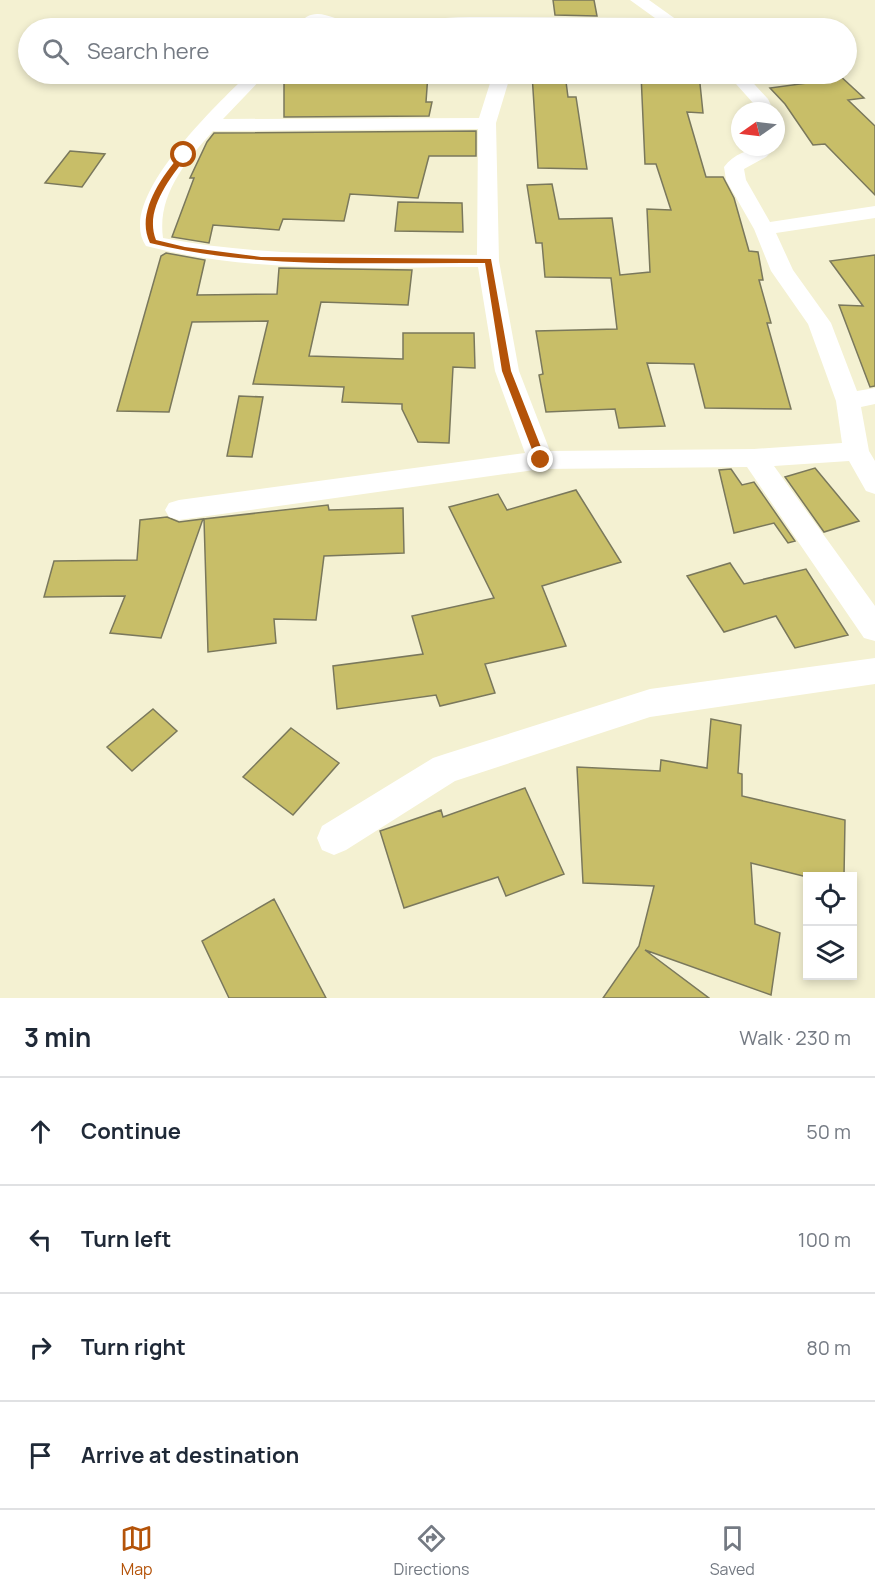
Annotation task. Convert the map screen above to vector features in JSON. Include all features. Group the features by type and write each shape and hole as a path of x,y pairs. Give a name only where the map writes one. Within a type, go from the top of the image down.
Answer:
{"street":[{"path":"638,0 665,18"},
{"path":"247,84 206,125 165,177 150,216 148,230 153,242 185,249 261,259 488,261"},
{"path":"499,84 487,123 488,261 507,371 541,460"},
{"path":"745,84 761,102"},
{"path":"206,125 487,123"},
{"path":"752,156 742,160 734,167 736,180 764,230 782,271 819,323 848,401 856,451 875,484"},
{"path":"764,230 875,212"},
{"path":"848,401 875,396"},
{"path":"179,510 541,460 754,458 856,451"},
{"path":"754,458 875,629"},
{"path":"334,838 445,769 650,703 875,671"}],"building":[{"path":"553,0 594,0 597,16 555,15"},
{"path":"284,84 427,84 426,102 432,102 429,116 284,117"},
{"path":"533,84 566,84 568,97 576,97 587,169 538,168"},
{"path":"641,84 700,84 703,113 687,112 706,177 723,177 734,198 749,251 758,252 763,280 759,280 771,323 767,323 791,409 705,408 694,364 647,363 665,426 619,428 615,409 546,412 539,375 543,374 536,331 617,329 611,278 545,277 542,243 536,243 527,185 552,184 559,219 612,218 620,275 650,272 647,209 671,210 656,164 645,164"},
{"path":"800,84 849,84 864,98 848,100 875,126 875,195 825,144 813,145 783,102 770,88"},
{"path":"476,131 476,156 429,156 418,198 350,194 344,221 283,219 279,230 213,225 209,243 172,237 194,178 190,178 207,142 214,133"},
{"path":"70,151 105,154 82,187 45,183"},
{"path":"398,202 462,203 463,232 395,231"},
{"path":"166,253 205,260 197,295 277,294 279,268 412,270 408,305 321,302 309,356 403,359 403,333 474,333 475,368 453,367 449,443 418,442 402,409 402,404 342,402 344,387 253,384 268,321 192,322 169,412 117,411 161,256"},
{"path":"875,255 875,386 870,387 839,305 863,306 830,261"},
{"path":"239,396 263,397 252,457 227,456"},
{"path":"815,468 859,521 824,532 785,477"},
{"path":"731,469 742,485 754,482 795,541 788,543 774,523 734,533 719,470"},
{"path":"576,490 621,562 542,586 566,646 485,664 495,693 440,706 436,695 337,709 333,666 423,654 412,616 494,598 449,507 498,494 507,510"},
{"path":"328,505 329,510 403,508 404,553 324,556 316,620 274,619 276,643 208,652 204,519"},
{"path":"167,517 179,522 203,519 161,638 110,633 125,596 44,597 54,561 137,560 140,520"},
{"path":"730,563 744,584 806,569 848,635 795,648 776,616 724,632 687,576"},
{"path":"153,709 177,731 132,771 107,747"},
{"path":"711,719 741,725 738,773 742,774 742,796 845,820 844,872 803,872 803,876 751,863 755,924 780,933 771,995 645,950 709,998 603,998 639,946 654,886 583,883 577,767 660,771 661,760 707,768"},
{"path":"291,728 339,763 293,815 243,777"},
{"path":"525,788 564,874 506,896 498,877 404,908 380,831 441,810 443,817"},
{"path":"274,899 326,998 229,998 202,941"}],"route":[{"path":"184,155 165,177 150,216 148,230 153,242 185,249 261,259 488,261 507,371 541,460"}]}
